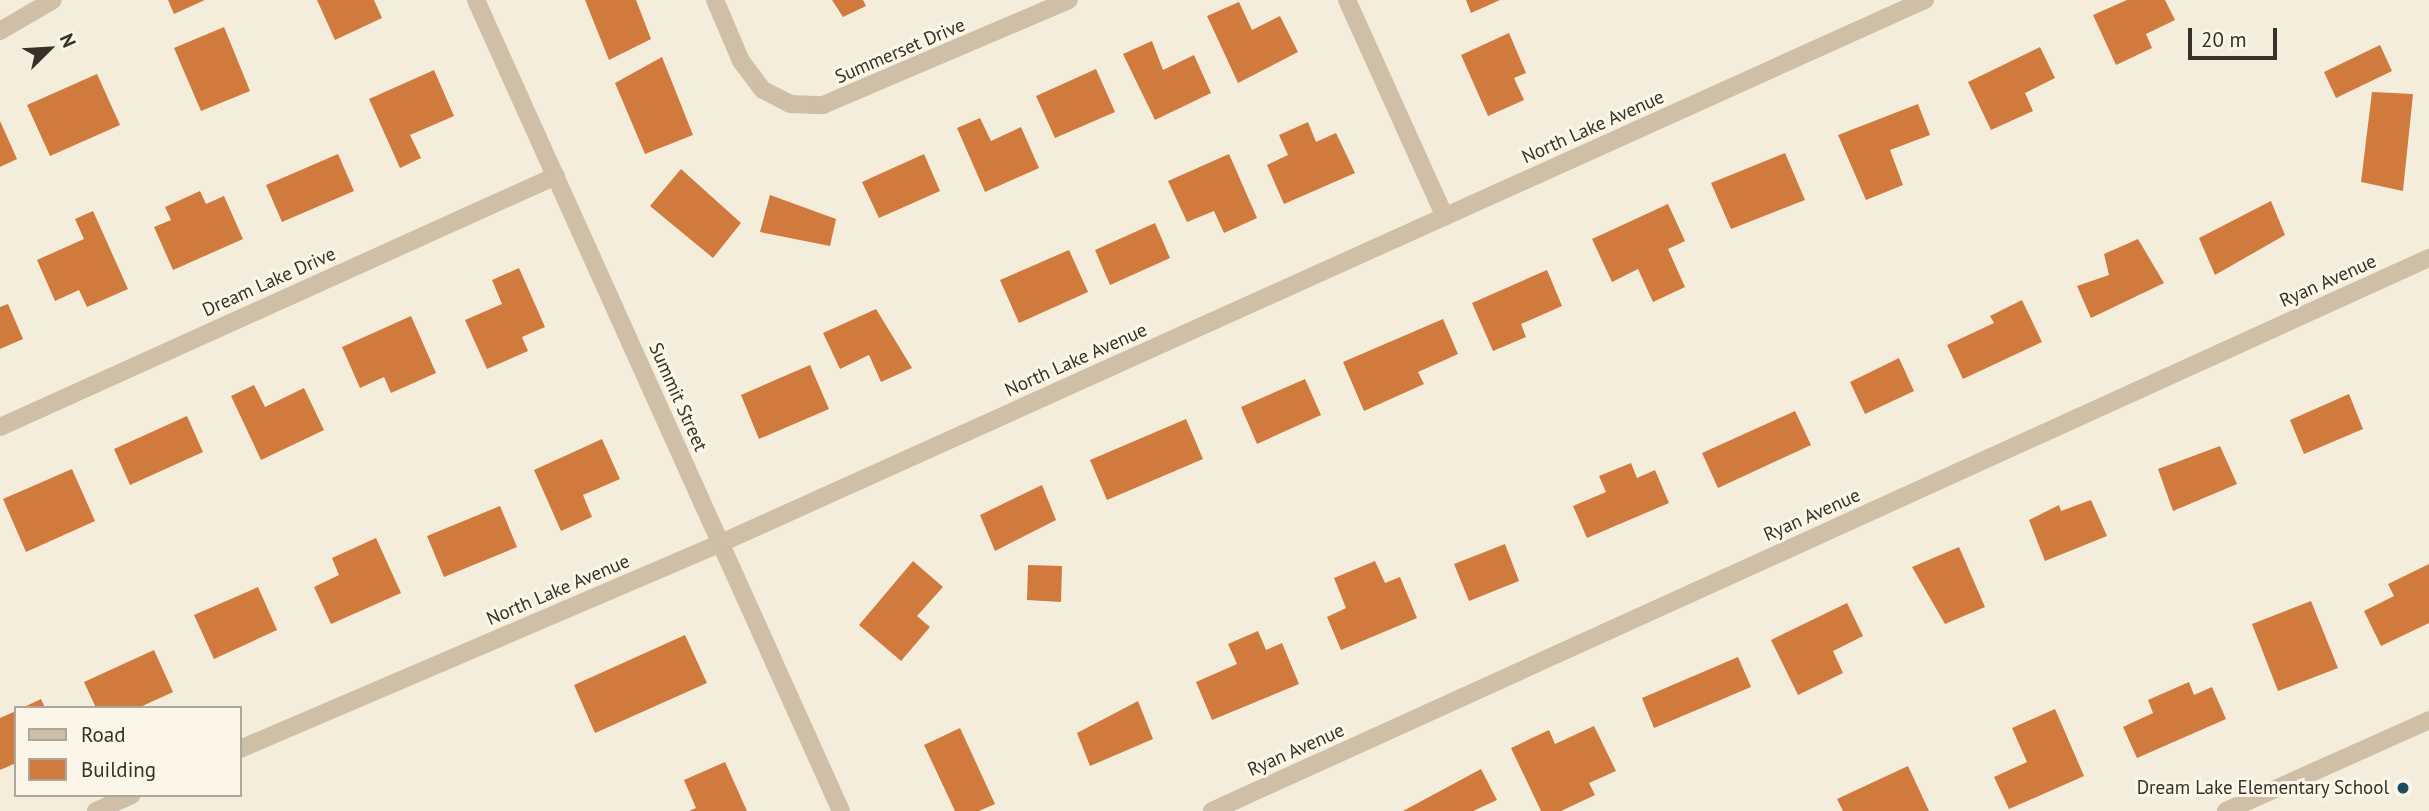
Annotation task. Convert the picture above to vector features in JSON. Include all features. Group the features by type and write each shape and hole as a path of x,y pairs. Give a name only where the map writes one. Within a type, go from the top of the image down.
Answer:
{"street":[{"path":"0,31 53,0"},
{"name":"Summit Street","path":"476,0 841,811"},
{"name":"Summerset Drive","path":"715,0 741,61 763,90 790,104 823,105 1069,0"},
{"path":"1347,0 1445,216"},
{"name":"North Lake Avenue","path":"242,748 721,543 1925,0"},
{"name":"Dream Lake Drive","path":"0,427 556,176"},
{"name":"Ryan Avenue","path":"1212,811 2429,258"},
{"path":"2226,811 2429,720"},
{"path":"96,811 128,797"}],"building":[{"path":"168,0 205,0 174,14"},
{"path":"317,0 374,0 382,18 335,40"},
{"path":"585,0 636,0 651,39 609,60"},
{"path":"832,0 863,0 866,6 843,17"},
{"path":"1466,0 1500,0 1471,13"},
{"path":"2127,0 2165,0 2175,20 2146,34 2152,48 2116,65 2093,15"},
{"path":"1239,2 1252,30 1280,16 1298,52 1238,83 1207,16"},
{"path":"224,27 250,91 201,111 174,48"},
{"path":"1509,33 1526,73 1514,78 1524,100 1488,116 1461,55"},
{"path":"1152,41 1163,70 1194,55 1211,93 1155,120 1123,54"},
{"path":"2380,45 2392,71 2336,98 2324,72"},
{"path":"2040,47 2055,78 2025,93 2033,111 1991,130 1968,82"},
{"path":"662,57 693,135 645,154 615,83"},
{"path":"1096,69 1115,112 1055,138 1036,96"},
{"path":"434,70 454,116 410,135 421,158 400,168 369,99"},
{"path":"97,74 120,125 50,156 27,105"},
{"path":"2372,92 2413,94 2403,191 2361,182"},
{"path":"1918,104 1930,135 1890,150 1903,185 1866,200 1838,135"},
{"path":"980,118 991,141 1021,127 1039,168 985,192 957,128"},
{"path":"0,121 17,159 0,167"},
{"path":"1308,122 1316,142 1336,133 1355,173 1284,204 1267,165 1288,155 1279,135"},
{"path":"1785,153 1805,200 1731,229 1711,183"},
{"path":"338,154 354,191 282,222 266,185"},
{"path":"924,154 940,191 879,218 862,182"},
{"path":"1229,154 1257,218 1224,233 1214,211 1187,222 1168,181"},
{"path":"681,169 741,223 713,258 650,206"},
{"path":"200,191 206,204 224,196 243,239 173,270 154,227 171,220 165,207"},
{"path":"770,195 836,219 830,246 760,232"},
{"path":"2271,201 2285,235 2215,275 2199,238"},
{"path":"1668,204 1685,241 1668,249 1685,287 1653,302 1638,269 1612,282 1592,239"},
{"path":"93,211 128,289 87,307 79,290 55,301 37,260 84,239 75,219"},
{"path":"1155,223 1170,258 1110,285 1095,250"},
{"path":"2138,239 2164,283 2091,318 2077,286 2109,275 2104,254"},
{"path":"1069,250 1088,292 1019,323 1000,280"},
{"path":"519,268 545,327 522,337 528,351 487,369 465,320 502,304 492,280"},
{"path":"1547,270 1562,306 1521,324 1526,337 1493,351 1472,303"},
{"path":"2022,300 2042,342 1963,379 1947,345 1994,323 1990,316"},
{"path":"8,304 23,339 0,349 0,307"},
{"path":"876,309 912,368 881,382 869,355 840,369 823,333"},
{"path":"411,316 436,373 391,393 384,377 360,388 342,347"},
{"path":"1443,319 1458,354 1418,372 1424,384 1364,411 1343,362"},
{"path":"1899,358 1914,391 1865,414 1850,382"},
{"path":"810,365 829,409 759,439 741,395"},
{"path":"1305,379 1321,415 1257,444 1241,407"},
{"path":"254,385 265,407 304,388 324,430 261,460 231,396"},
{"path":"2349,394 2363,429 2304,454 2290,420"},
{"path":"1795,411 1811,445 1718,488 1702,453"},
{"path":"187,416 203,452 130,485 114,449"},
{"path":"1186,419 1203,459 1107,500 1090,460"},
{"path":"602,439 620,479 583,495 592,517 561,531 534,470"},
{"path":"2220,446 2237,484 2173,511 2158,469"},
{"path":"1631,463 1637,478 1655,470 1669,503 1587,538 1573,506 1606,492 1599,476"},
{"path":"72,469 95,521 26,552 3,499"},
{"path":"1042,485 1056,520 995,551 980,515"},
{"path":"2091,500 2107,536 2045,561 2029,520 2059,505 2061,511"},
{"path":"500,506 517,547 444,577 427,536"},
{"path":"376,538 401,593 331,624 314,587 339,575 332,558"},
{"path":"1505,544 1519,581 1469,601 1454,564"},
{"path":"1959,547 1985,607 1945,624 1912,567"},
{"path":"913,561 943,587 917,616 930,627 901,661 859,625"},
{"path":"1375,561 1385,583 1400,577 1417,618 1341,650 1327,617 1346,608 1334,578"},
{"path":"2429,564 2429,623 2381,646 2364,611 2394,596 2388,584"},
{"path":"1028,565 1062,566 1061,602 1027,600"},
{"path":"258,587 277,630 214,659 194,615"},
{"path":"2311,601 2338,668 2278,691 2252,624"},
{"path":"1847,603 1863,636 1833,651 1843,673 1798,695 1771,640"},
{"path":"1258,631 1266,650 1282,643 1299,684 1212,720 1196,682 1237,664 1228,644"},
{"path":"685,635 707,683 595,733 574,685"},
{"path":"154,650 173,692 142,706 95,706 84,682"},
{"path":"1738,657 1751,687 1654,728 1642,698"},
{"path":"2189,682 2194,695 2212,687 2226,719 2137,758 2123,727 2153,713 2148,700"},
{"path":"41,699 44,706 26,706"},
{"path":"1138,701 1153,739 1090,766 1077,733"},
{"path":"2055,709 2084,776 2009,809 1994,777 2027,762 2012,728"},
{"path":"14,712 14,764 0,770 0,718"},
{"path":"1594,726 1616,771 1589,783 1595,795 1561,811 1541,811 1511,748 1549,730 1555,744"},
{"path":"960,728 995,804 979,811 955,811 924,745"},
{"path":"725,762 747,811 689,811 696,808 684,780"},
{"path":"1908,766 1929,811 1843,811 1837,799"},
{"path":"1481,769 1497,800 1473,811 1403,811"}],"place":[{"name":"Dream Lake Elementary School","path":"2403,788"}]}
